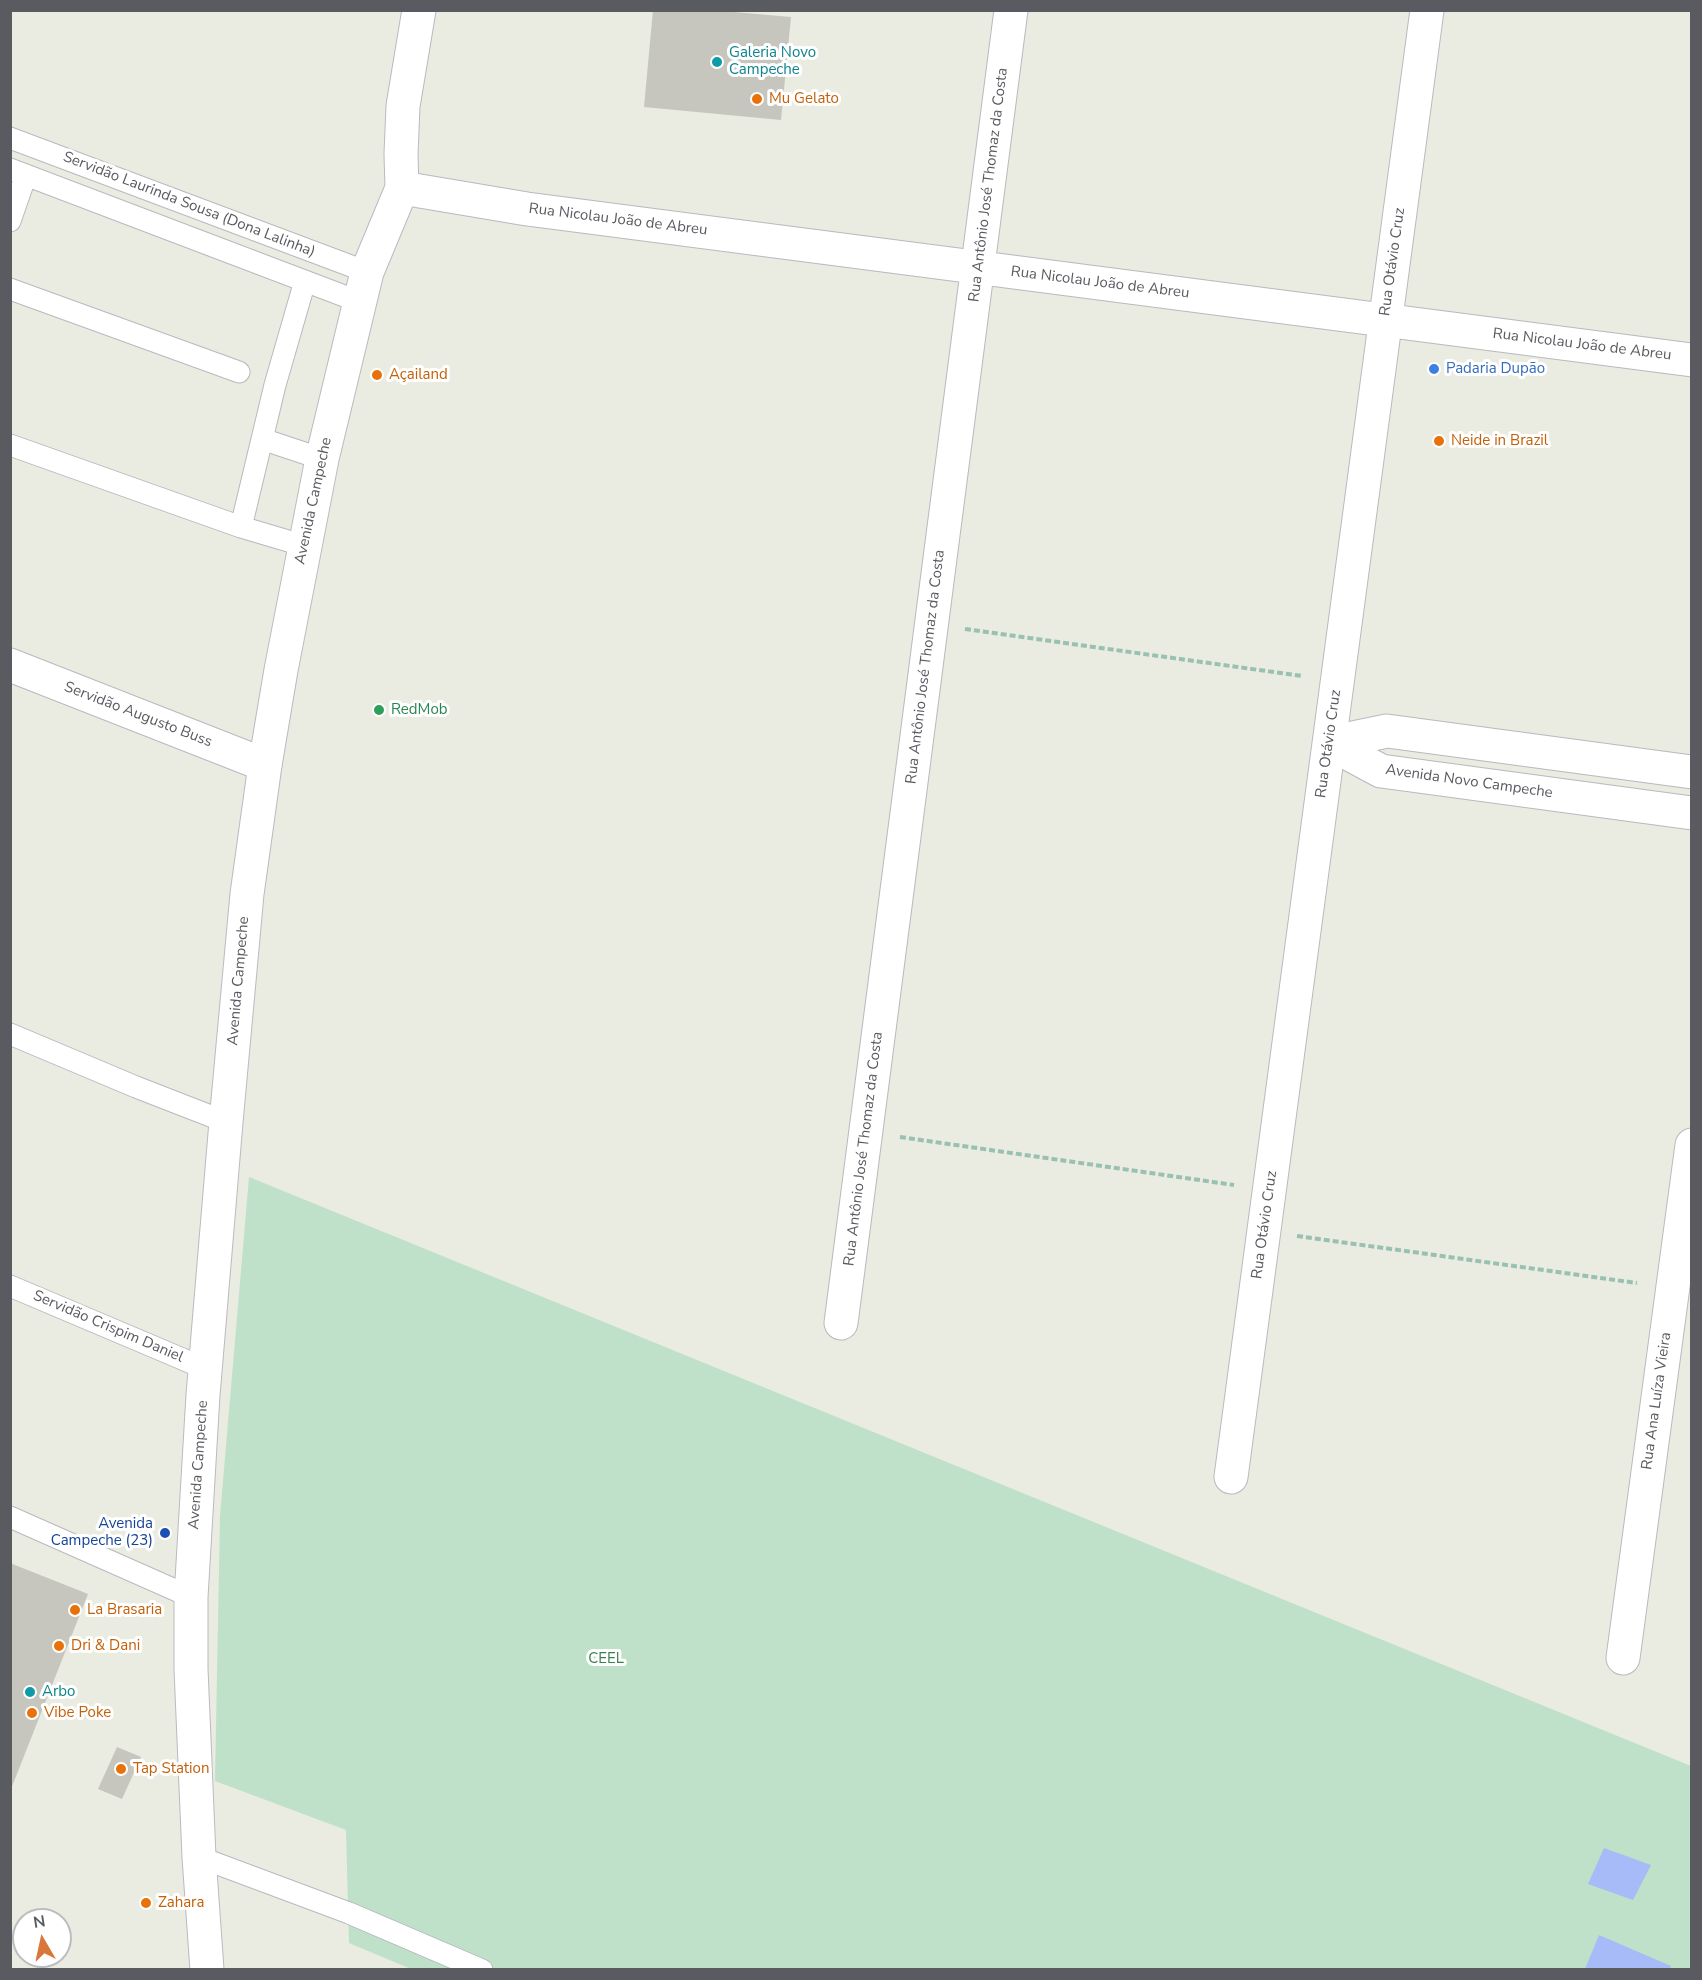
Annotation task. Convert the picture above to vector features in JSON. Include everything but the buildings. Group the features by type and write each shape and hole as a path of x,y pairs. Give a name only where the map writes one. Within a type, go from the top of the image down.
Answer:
{"street":[{"name":"Avenida Campeche","path":"207,1970 199,1857 191,1669 191,1597 197,1474 247,894 265,765 322,459 364,287 402,188 400,154 403,106 419,10"},
{"name":"Rua Antônio José Thomaz da Costa","path":"842,1323 1011,10"},
{"name":"Rua Otávio Cruz","path":"1231,1477 1427,10"},
{"name":"Rua Nicolau João de Abreu","path":"402,188 527,209 1692,360"},
{"name":"Servidão Augusto Buss","path":"10,665 265,765"},
{"path":"1329,743 1387,731 1692,772"},
{"name":"Avenida Novo Campeche","path":"1329,743 1381,771 1692,813"},
{"name":"Rua Ana Luíza Vieira","path":"1623,1658 1692,1145"}],"lane":[{"name":"Servidão Laurinda Sousa (Dona Lalinha)","path":"10,138 364,287"},
{"path":"10,222 18,172 305,281 364,287"},
{"path":"241,527 262,439 305,281"},
{"path":"10,289 239,372"},
{"path":"262,439 322,459"},
{"path":"10,445 241,527 304,546"},
{"path":"10,1034 226,1122"},
{"name":"Servidão Crispim Daniel","path":"10,1286 206,1369"},
{"path":"10,1517 191,1597"},
{"path":"199,1857 349,1913 482,1970"}],"path":[{"path":"932,624 1337,681"},
{"path":"866,1132 1270,1190"},
{"path":"1264,1231 1672,1288"}],"green space":[{"name":"CEEL","path":"249,1177 1691,1766 1691,1969 411,1969 349,1943 346,1830 215,1781 220,1516"}],"water":[{"path":"1604,1848 1651,1865 1633,1900 1588,1884"},
{"path":"1599,1935 1671,1966 1670,1969 1585,1969"}],"place":[{"name":"Galeria Novo Campeche","path":"717,62"},
{"name":"Mu Gelato","path":"757,99"},
{"name":"Padaria Dupão","path":"1434,369"},
{"name":"Açailand","path":"377,375"},
{"name":"Neide in Brazil","path":"1439,441"},
{"name":"RedMob","path":"379,710"},
{"name":"Avenida Campeche (23)","path":"165,1533"},
{"name":"La Brasaria","path":"75,1610"},
{"name":"Dri & Dani","path":"59,1646"},
{"name":"Arbo","path":"30,1692"},
{"name":"Vibe Poke","path":"32,1713"},
{"name":"Tap Station","path":"121,1769"},
{"name":"Zahara","path":"146,1903"}]}
